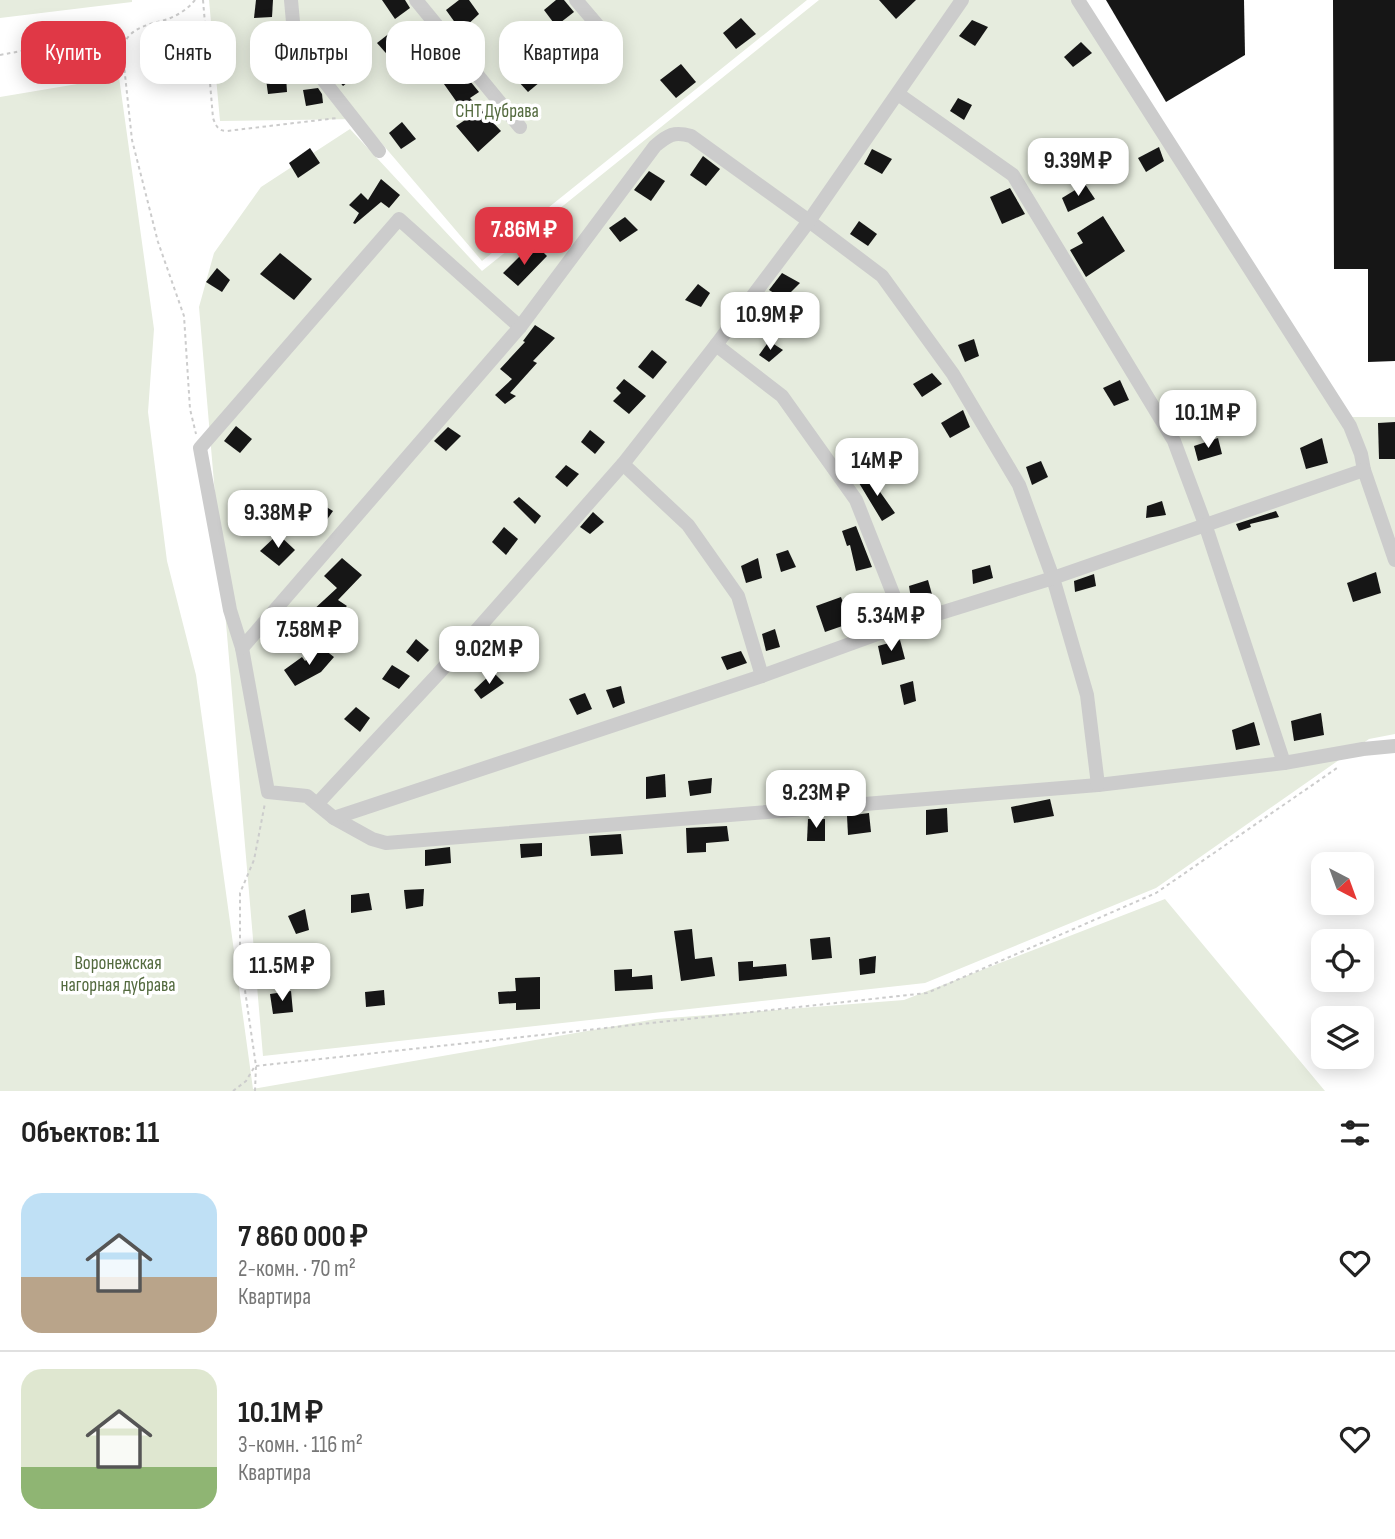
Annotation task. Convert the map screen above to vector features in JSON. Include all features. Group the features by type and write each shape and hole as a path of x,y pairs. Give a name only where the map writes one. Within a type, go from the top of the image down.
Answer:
{"street":[{"path":"291,0 295,44 379,151"},
{"path":"416,0 520,127"},
{"path":"576,0 594,21"},
{"path":"317,804 439,674 623,464 809,221 962,0"},
{"path":"1078,0 1339,406 1361,454 1395,560"},
{"path":"898,94 1013,175 1174,441 1205,524 1284,763"},
{"path":"242,648 520,327 655,146 663,139 681,133 691,136 882,276 953,374 1019,485 1053,578 1087,695 1098,785"},
{"path":"520,327 399,219 200,448 230,610 242,648 268,792 307,796 334,818 372,839 386,843 1098,785 1284,763 1395,746"},
{"path":"716,345 782,396 856,500 905,624"},
{"path":"623,464 688,525 738,596 762,676"},
{"path":"334,818 762,676 905,624 1053,578 1364,470"}],"path":[{"path":"126,39 146,24 181,13 195,0"},
{"path":"203,0 214,118 217,127 222,131 352,117"},
{"path":"0,55 21,51"},
{"path":"126,84 132,141 158,242 184,316 190,409 200,448"},
{"path":"256,1066 927,993 1156,893 1342,764"},
{"path":"255,1091 256,1066 240,956 240,894 254,860 268,792"},
{"path":"233,1091 246,1081 256,1066"}],"green space":[{"path":"0,0 132,0 132,2 0,18"},
{"name":"СНТ Дубрава","path":"209,0 807,0 482,261 361,119 220,121 217,84 236,84 236,21 211,21"},
{"path":"819,0 1083,0 1351,417 1395,417 1395,734 1369,739 1156,888 925,983 263,1056 199,307 214,253 261,187 350,129 482,271"},
{"name":"Воронежская нагорная дубрава","path":"77,84 120,84 154,329 148,412 167,561 196,675 253,1089 656,1019 904,1000 1165,899 1325,1091 0,1091 0,97"}],"building":[{"path":"256,0 273,0 272,17 254,18"},
{"path":"382,0 405,0 410,8 395,19"},
{"path":"459,0 469,0 479,14 472,21 454,21 446,10"},
{"path":"556,0 564,0 574,12 562,21 552,21 544,10"},
{"path":"879,0 916,0 896,19"},
{"path":"1106,0 1244,0 1245,55 1166,102"},
{"path":"1333,0 1395,0 1395,361 1368,362 1368,269 1334,269"},
{"path":"741,18 756,34 736,49 723,33"},
{"path":"972,20 988,27 975,46 959,36"},
{"path":"386,36 386,53 377,43"},
{"path":"1081,42 1092,53 1073,67 1064,57"},
{"path":"681,64 696,82 676,98 660,80"},
{"path":"267,84 287,84 287,92 268,94"},
{"path":"444,84 472,84 479,92 470,98 501,131 478,152 456,126 468,118"},
{"path":"521,84 538,84 528,92"},
{"path":"318,88 323,103 306,106 303,90"},
{"path":"958,98 972,105 964,120 950,111"},
{"path":"402,122 416,139 401,149 389,133"},
{"path":"1159,147 1164,161 1146,172 1138,158"},
{"path":"310,148 320,163 298,178 289,163"},
{"path":"872,149 892,159 882,174 864,164"},
{"path":"703,156 720,169 706,186 690,175"},
{"path":"649,171 665,181 651,201 634,190"},
{"path":"381,179 400,195 389,208 381,202 353,223 359,213 349,205 361,193 368,200"},
{"path":"1085,184 1095,199 1068,212 1062,198"},
{"path":"1010,188 1025,214 1002,224 990,197"},
{"path":"1103,216 1125,251 1086,277 1070,250 1083,243 1077,233"},
{"path":"625,217 638,230 620,242 609,228"},
{"path":"859,221 877,234 868,246 850,234"},
{"path":"538,247 547,256 518,286 503,273 520,256 526,261"},
{"path":"280,253 312,279 294,300 260,274"},
{"path":"217,268 230,280 222,292 206,282"},
{"path":"782,273 800,283 784,299 769,290"},
{"path":"698,284 710,293 701,307 685,300"},
{"path":"535,325 555,338 533,361 537,363 510,393 516,396 505,404 495,395 512,379 500,369 525,342 523,341"},
{"path":"974,339 979,356 965,362 958,345"},
{"path":"769,341 783,350 769,362 759,355"},
{"path":"652,350 667,362 653,379 638,367"},
{"path":"932,373 942,384 922,397 913,384"},
{"path":"624,379 646,396 629,414 613,401 621,393 616,388"},
{"path":"1120,380 1129,400 1114,406 1103,388"},
{"path":"963,410 970,427 950,438 941,423"},
{"path":"1395,422 1395,459 1379,459 1378,423"},
{"path":"236,426 252,439 240,453 224,441"},
{"path":"448,427 461,436 446,451 434,441"},
{"path":"590,430 605,442 595,454 581,442"},
{"path":"1218,438 1222,454 1198,461 1194,446"},
{"path":"1322,438 1328,463 1306,469 1300,448"},
{"path":"1041,461 1048,477 1032,485 1026,467"},
{"path":"566,465 579,474 567,487 555,477"},
{"path":"870,476 895,513 882,521 859,483"},
{"path":"519,497 541,516 535,524 513,502"},
{"path":"313,499 333,511 321,528 303,513"},
{"path":"1162,501 1166,515 1146,518 1147,506"},
{"path":"1276,511 1279,517 1250,524 1251,527 1239,531 1236,524"},
{"path":"593,512 604,522 590,534 580,527"},
{"path":"856,526 872,567 856,571 850,545 847,546 842,531"},
{"path":"504,527 518,539 506,555 492,542"},
{"path":"278,534 295,550 279,566 260,551"},
{"path":"788,550 796,567 781,572 776,554"},
{"path":"342,558 362,575 338,600 347,606 327,625 311,612 337,588 324,576"},
{"path":"758,558 762,578 746,583 741,566"},
{"path":"990,565 993,578 973,584 972,570"},
{"path":"1376,572 1381,593 1353,602 1347,583"},
{"path":"1094,574 1096,586 1075,592 1074,581"},
{"path":"928,580 933,598 912,605 909,586"},
{"path":"841,597 851,623 825,632 816,606"},
{"path":"775,629 780,647 766,651 762,634"},
{"path":"416,639 429,650 418,662 406,652"},
{"path":"900,640 905,659 882,665 878,646"},
{"path":"321,647 334,657 321,672 295,686 284,670 302,657 305,661"},
{"path":"741,651 747,663 727,670 721,657"},
{"path":"392,665 410,676 399,689 382,679"},
{"path":"493,672 504,683 481,699 474,690"},
{"path":"913,681 916,701 904,705 900,685"},
{"path":"621,686 625,703 613,708 606,690"},
{"path":"585,693 592,709 577,715 569,699"},
{"path":"356,707 370,718 360,732 344,719"},
{"path":"1321,713 1324,735 1294,741 1291,721"},
{"path":"1254,722 1260,745 1236,750 1232,730"},
{"path":"665,774 666,797 646,799 646,777"},
{"path":"712,778 711,793 690,796 688,781"},
{"path":"1050,799 1054,816 1014,823 1011,807"},
{"path":"947,808 948,832 926,835 926,810"},
{"path":"869,813 871,832 848,835 847,816"},
{"path":"808,819 825,819 825,841 807,841"},
{"path":"727,826 729,841 706,843 706,852 687,853 686,828"},
{"path":"621,834 623,854 591,856 589,836"},
{"path":"542,843 542,856 521,858 520,844"},
{"path":"450,847 451,863 425,866 425,850"},
{"path":"424,889 423,906 406,909 404,890"},
{"path":"369,893 372,910 351,913 351,895"},
{"path":"305,909 309,930 296,934 288,916"},
{"path":"692,929 695,959 712,957 715,976 681,981 674,931"},
{"path":"830,937 832,958 812,960 810,939"},
{"path":"876,956 875,973 860,975 859,959"},
{"path":"753,961 753,967 786,964 787,976 739,981 738,962"},
{"path":"632,969 632,977 652,975 653,989 615,991 614,970"},
{"path":"540,977 540,1009 516,1010 516,1003 499,1004 498,992 516,991 515,978"},
{"path":"384,990 385,1005 366,1007 365,992"},
{"path":"291,991 293,1012 273,1014 270,994"}]}
